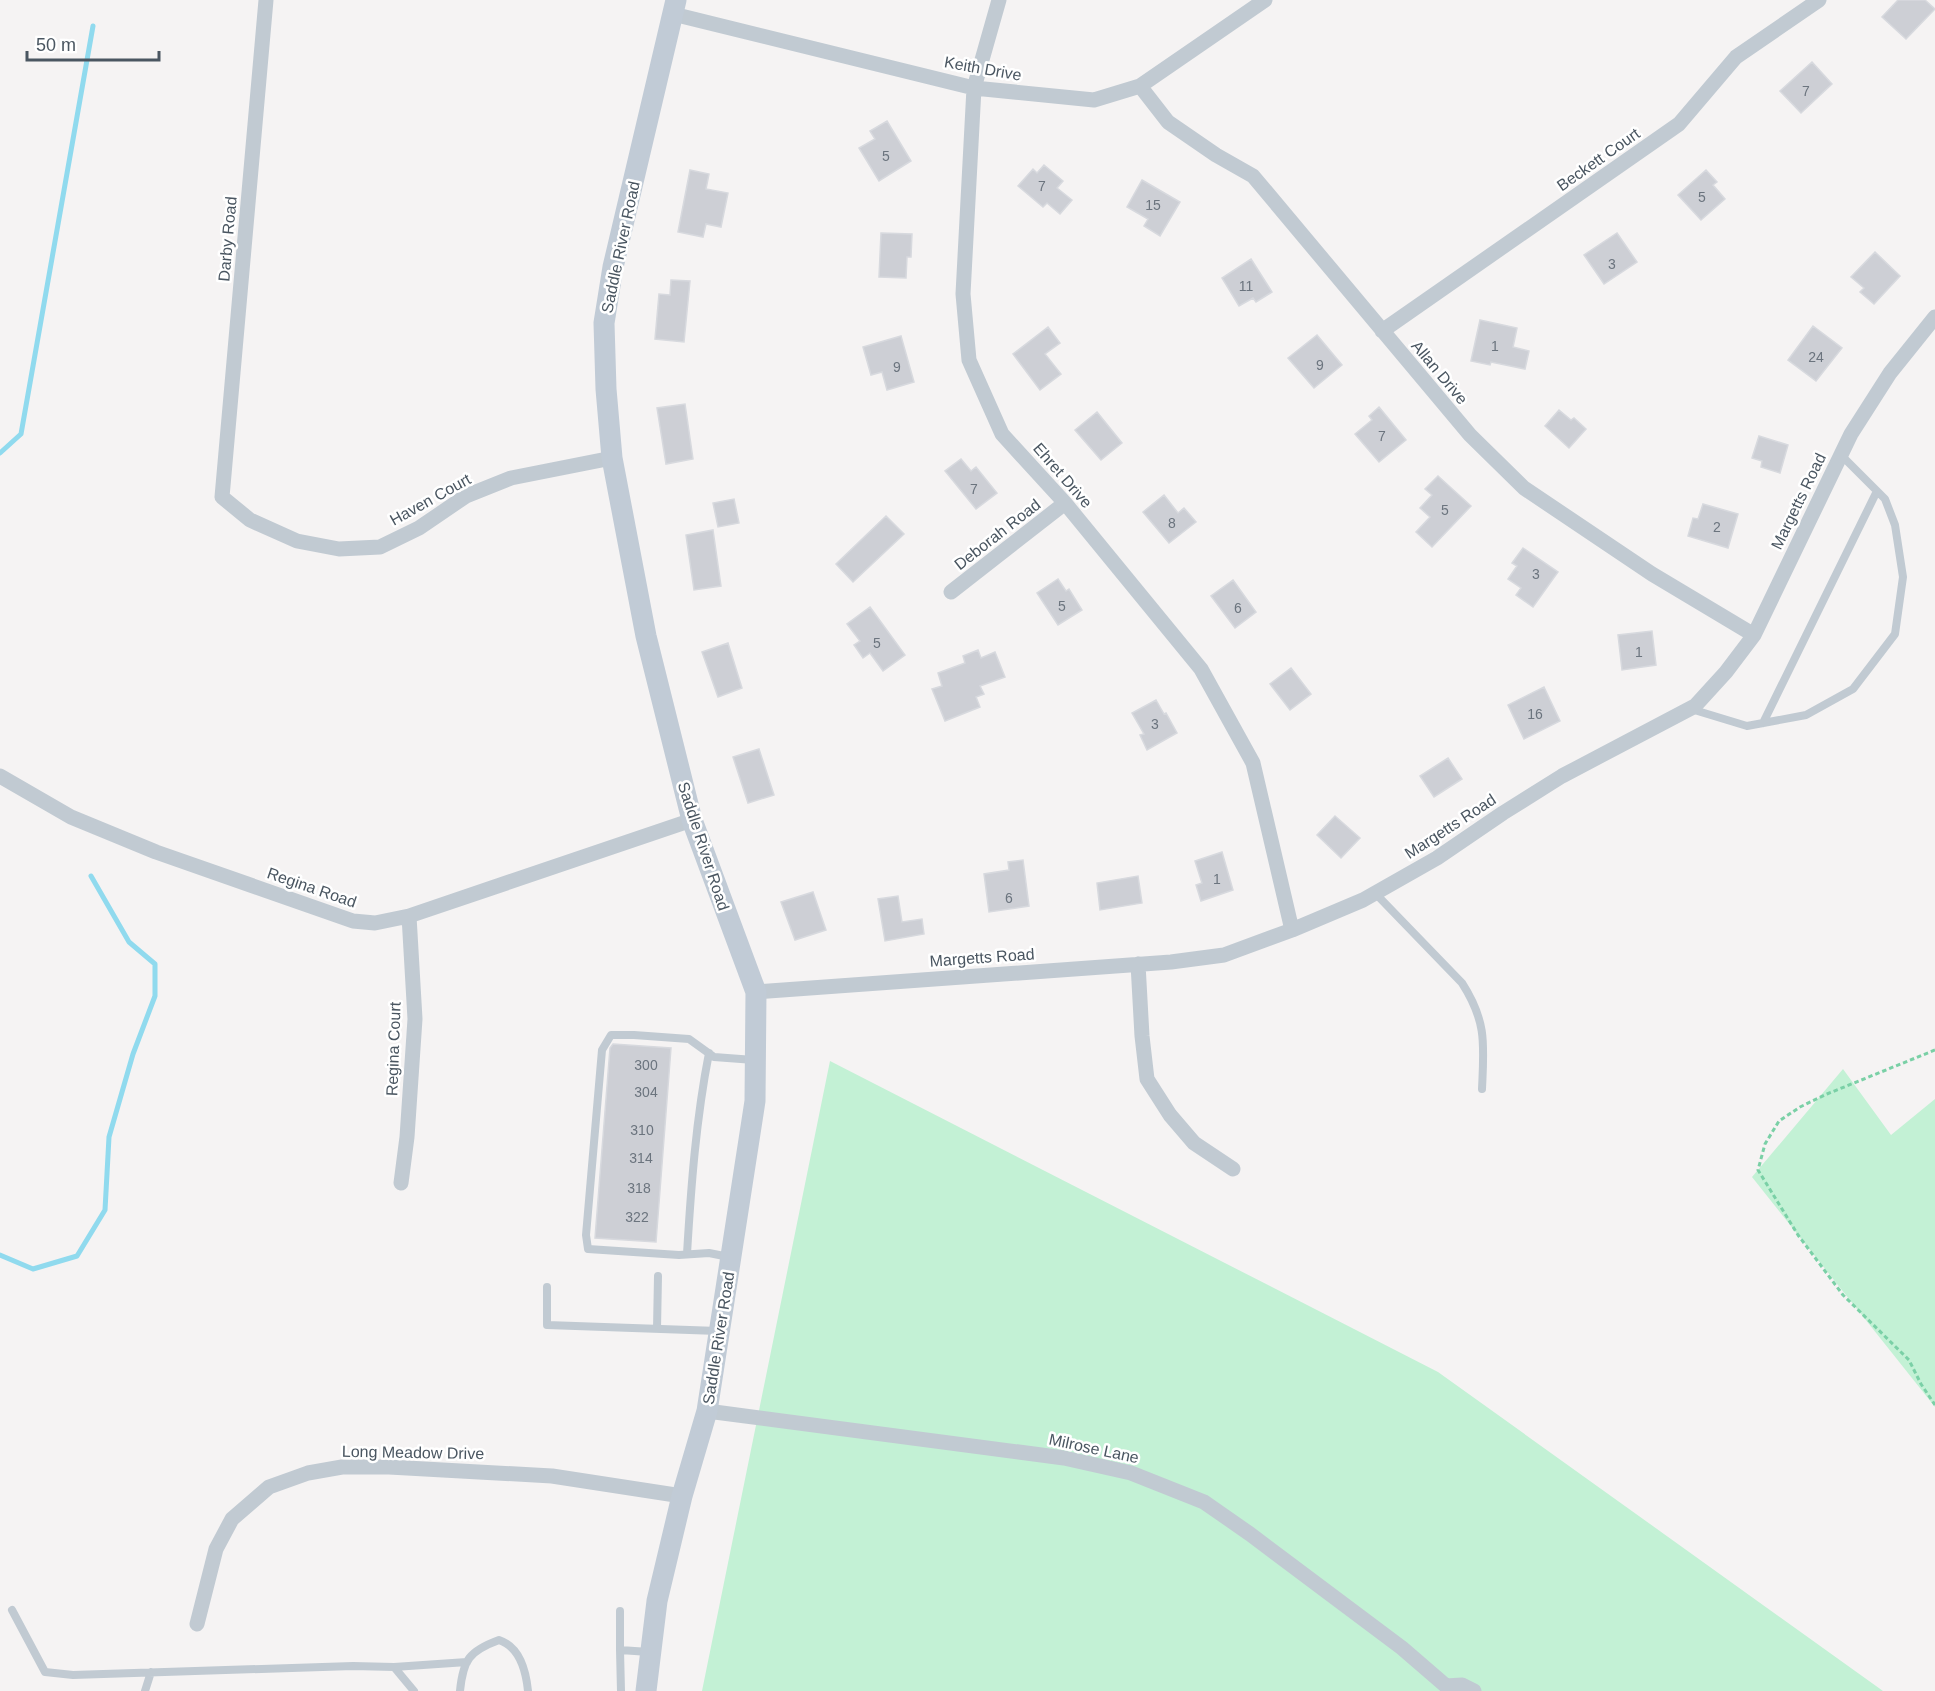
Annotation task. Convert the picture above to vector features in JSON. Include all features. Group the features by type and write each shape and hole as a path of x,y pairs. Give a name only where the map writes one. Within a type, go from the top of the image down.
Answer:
{"main road":[{"name":"Saddle River Road","path":"646,1691 657,1601 682,1496 707,1411 755,1101 756,992 692,820 646,636 612,458 606,389 604,323 613,267 675,7"}],"street":[{"name":"Darby Road","path":"224,481 266,0"},
{"name":"Ehret Drive","path":"999,0 974,88 963,294 969,360 1002,434 1065,503 1202,669 1253,763 1292,930"},
{"name":"Keith Drive","path":"675,7 974,88 1094,100 1140,86 1265,0"},
{"name":"Beckett Court","path":"1382,331 1679,124 1736,57 1819,0"},
{"name":"Allan Drive","path":"1140,86 1168,122 1253,176 1470,435 1524,488 1652,574 1754,635"},
{"name":"Margetts Road","path":"756,992 1171,962 1224,955 1292,930 1375,893 1437,858 1562,776 1695,706 1726,672 1754,635 1851,434 1890,373 1935,317"},
{"name":"Haven Court","path":"224,481 222,497 250,520 297,540 339,549 380,547 419,528 466,496 511,478 612,458"},
{"name":"Deborah Road","path":"951,592 1065,503"},
{"name":"Regina Road","path":"0,776 71,818 156,852 353,921 375,922 409,916 692,820"},
{"name":"Regina Court","path":"401,1183 407,1137 415,1019 409,916"},
{"path":"1138,964 1147,1079 1170,1115 1194,1143 1233,1169"},
{"name":"Milrose Lane","path":"707,1411 1064,1458 1131,1473 1204,1502 1402,1648 1444,1688 1461,1685 1474,1691"},
{"name":"Long Meadow Drive","path":"197,1624 216,1549 232,1519 269,1487 308,1473 342,1467 389,1467 529,1474 682,1496"}],"lane":[{"path":"1689,709 1747,726 1806,715 1852,689 1895,634 1903,577 1895,525 1885,499 1841,455"},
{"path":"1763,723 1877,491"},
{"path":"1375,893 1462,983 1472,999 1480,1015 1484,1050 1482,1089"},
{"path":"731,1257 709,1253 588,1249 586,1235 602,1050 611,1035 634,1035 689,1039 714,1057 755,1060"},
{"path":"687,1254 690,1196 709,1053"},
{"path":"657,1329 658,1276"},
{"path":"547,1287 547,1325 719,1331"},
{"path":"12,1610 45,1672 73,1675 353,1666 394,1667 467,1662"},
{"path":"620,1611 621,1691"},
{"path":"460,1691 462,1670 471,1656 484,1645 499,1640 509,1643 525,1669 528,1691"},
{"path":"620,1650 651,1653"},
{"path":"394,1667 414,1691"},
{"path":"145,1691 151,1672"}],"path":[{"path":"1935,1050 1827,1094 1800,1107 1779,1121 1765,1144 1758,1170 1798,1235 1843,1295 1909,1360 1935,1405"}],"green space":[{"path":"830,1061 1438,1372 1883,1691 702,1691"},
{"path":"1843,1069 1891,1135 1935,1099 1935,1407 1752,1177"}],"building":[{"path":"1898,0 1925,0 1935,9 1906,39 1882,17"},
{"path":"1812,62 1832,84 1801,113 1780,91"},
{"path":"887,121 911,161 879,181 859,148 875,139 870,131"},
{"path":"1044,165 1063,181 1057,188 1072,200 1060,214 1047,203 1043,207 1018,186 1033,169 1037,173"},
{"path":"690,170 709,174 706,189 728,193 721,227 706,224 703,237 678,232"},
{"path":"1706,170 1717,182 1713,185 1725,199 1701,220 1678,195"},
{"path":"1142,180 1180,202 1160,236 1144,226 1148,219 1127,207"},
{"path":"881,233 912,234 911,257 907,257 906,278 879,277"},
{"path":"1617,233 1637,262 1604,284 1584,255"},
{"path":"1875,252 1900,276 1874,304 1860,292 1864,288 1851,277"},
{"path":"1251,259 1272,292 1256,302 1253,298 1239,306 1222,278"},
{"path":"671,280 690,281 684,342 655,339 659,294 670,295"},
{"path":"1480,320 1517,328 1513,347 1529,351 1525,369 1491,362 1490,365 1471,361"},
{"path":"1813,326 1842,348 1816,381 1788,360"},
{"path":"1048,327 1060,343 1045,354 1061,374 1040,390 1013,354"},
{"path":"1317,335 1342,365 1314,388 1288,358"},
{"path":"901,336 914,382 887,390 882,372 871,375 863,347"},
{"path":"685,404 693,459 666,464 657,408"},
{"path":"1379,407 1406,440 1379,462 1355,434 1372,420 1369,416"},
{"path":"1559,410 1571,420 1574,418 1586,429 1569,448 1545,426"},
{"path":"1097,412 1122,443 1101,460 1075,430"},
{"path":"1759,436 1788,445 1780,473 1761,467 1762,461 1752,458"},
{"path":"961,459 971,471 976,467 997,493 976,509 945,471"},
{"path":"1438,476 1471,506 1432,547 1416,532 1430,517 1420,508 1432,495 1425,489"},
{"path":"1164,495 1178,513 1184,508 1196,522 1169,543 1143,512"},
{"path":"734,499 739,523 718,527 713,503"},
{"path":"1703,504 1738,514 1728,548 1688,536 1693,518 1698,519"},
{"path":"886,516 904,534 853,582 836,564"},
{"path":"713,530 721,586 694,590 686,535"},
{"path":"1523,548 1558,572 1533,607 1516,595 1521,588 1508,579 1517,566 1512,563"},
{"path":"1058,579 1066,591 1069,589 1082,610 1058,625 1037,593"},
{"path":"1233,580 1256,612 1235,628 1211,596"},
{"path":"870,607 905,655 883,671 870,653 863,658 854,645 860,641 847,624"},
{"path":"1652,631 1656,665 1622,670 1618,635"},
{"path":"728,643 742,688 718,697 702,652"},
{"path":"978,650 981,658 995,652 1005,677 980,686 984,694 976,697 980,707 945,721 932,689 942,686 938,673 965,663 963,656"},
{"path":"1291,668 1311,694 1290,710 1270,684"},
{"path":"1544,687 1560,721 1524,739 1508,705"},
{"path":"1156,700 1177,733 1147,750 1140,735 1144,734 1132,713"},
{"path":"759,749 774,795 748,803 733,757"},
{"path":"1448,758 1462,779 1434,797 1420,776"},
{"path":"1335,816 1360,838 1341,858 1317,835"},
{"path":"1222,852 1233,890 1201,901 1196,885 1202,883 1195,861"},
{"path":"1023,860 1029,906 989,912 984,874 1009,870 1008,862"},
{"path":"1138,876 1142,903 1100,910 1097,883"},
{"path":"813,892 826,930 795,940 781,902"},
{"path":"898,896 902,922 922,919 924,934 885,941 878,899"},
{"path":"613,1044 671,1048 656,1242 595,1238 610,1048"}],"waterway":[{"path":"0,453 21,434 93,26"},
{"path":"0,1255 33,1269 77,1256 105,1210 109,1137 133,1054 155,996 155,964 129,942 91,876"}]}
